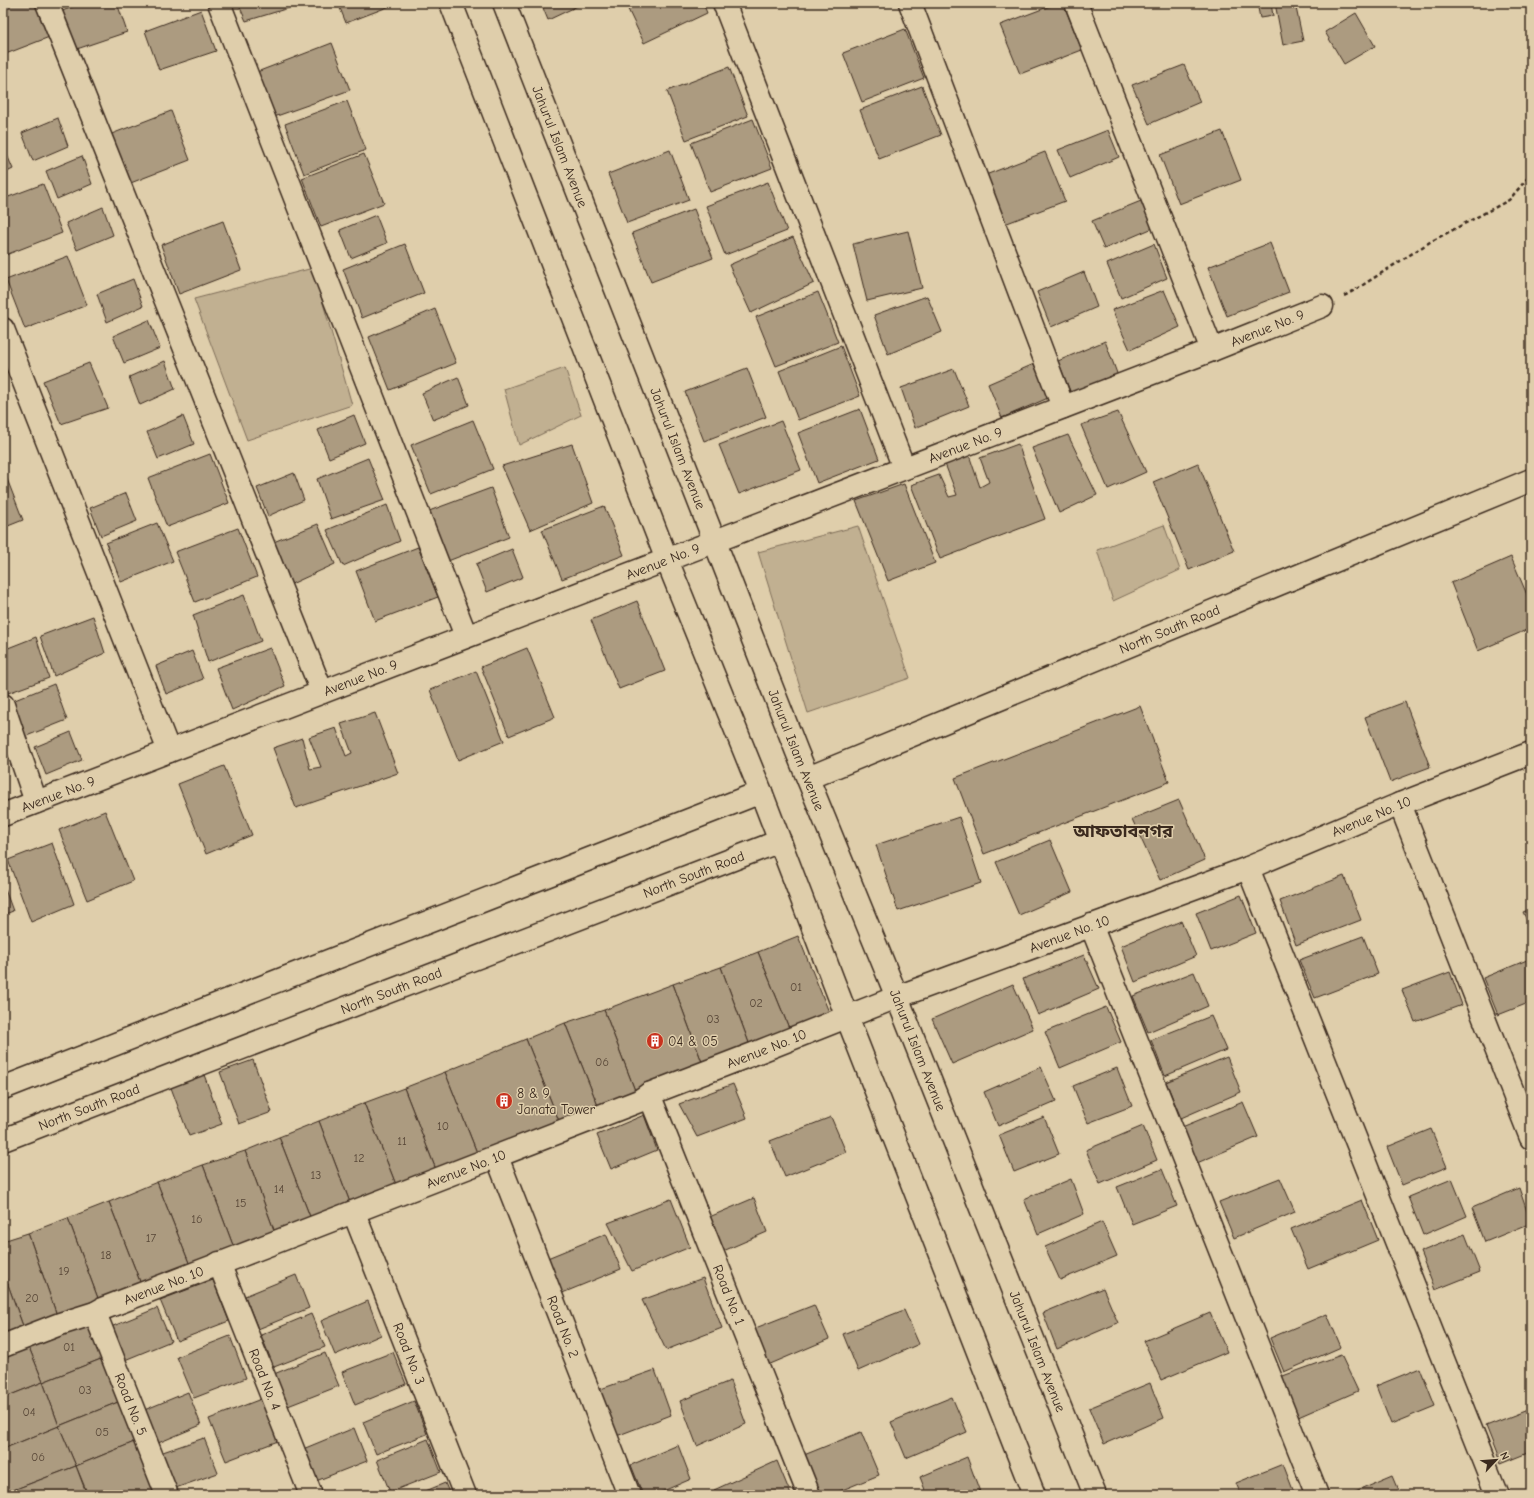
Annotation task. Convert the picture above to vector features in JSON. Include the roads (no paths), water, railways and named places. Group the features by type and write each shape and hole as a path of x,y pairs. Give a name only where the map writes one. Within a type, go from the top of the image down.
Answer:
{"street":[{"path":"46,3 322,692"},
{"path":"219,3 466,636"},
{"path":"451,3 667,560 780,841 847,1017 1034,1495"},
{"name":"Jahurul Islam Avenue","path":"504,3 808,778 897,997 1095,1495"},
{"path":"724,3 904,468"},
{"path":"910,3 1063,407"},
{"path":"1076,3 1212,350"},
{"name":"Avenue No. 9","path":"3,814 667,560 1212,350 1322,306"},
{"path":"3,329 169,751"},
{"name":"North South Road","path":"808,778 1531,480"},
{"path":"3,705 36,802"},
{"name":"Avenue No. 10","path":"3,1346 60,1324 95,1313 220,1263 497,1157 639,1101 649,1094 897,997 1248,868 1400,804 1529,759"},
{"path":"3,1088 760,792"},
{"path":"1400,804 1531,1138"},
{"name":"North South Road","path":"3,1140 780,841"},
{"path":"1248,868 1497,1495"},
{"path":"1091,925 1317,1495"},
{"name":"Road No. 1","path":"649,1094 809,1495"},
{"name":"Road No. 2","path":"497,1157 629,1495"},
{"name":"Road No. 3","path":"354,1212 465,1495"},
{"name":"Road No. 4","path":"220,1263 311,1495"},
{"name":"Road No. 5","path":"95,1313 167,1495"}],"place":[{"name":"04 & 05","path":"655,1041"},
{"name":"8 & 9 Janata Tower","path":"504,1101"}],"district":[{"name":"আফতাবনগর","path":"1123,831"}]}
